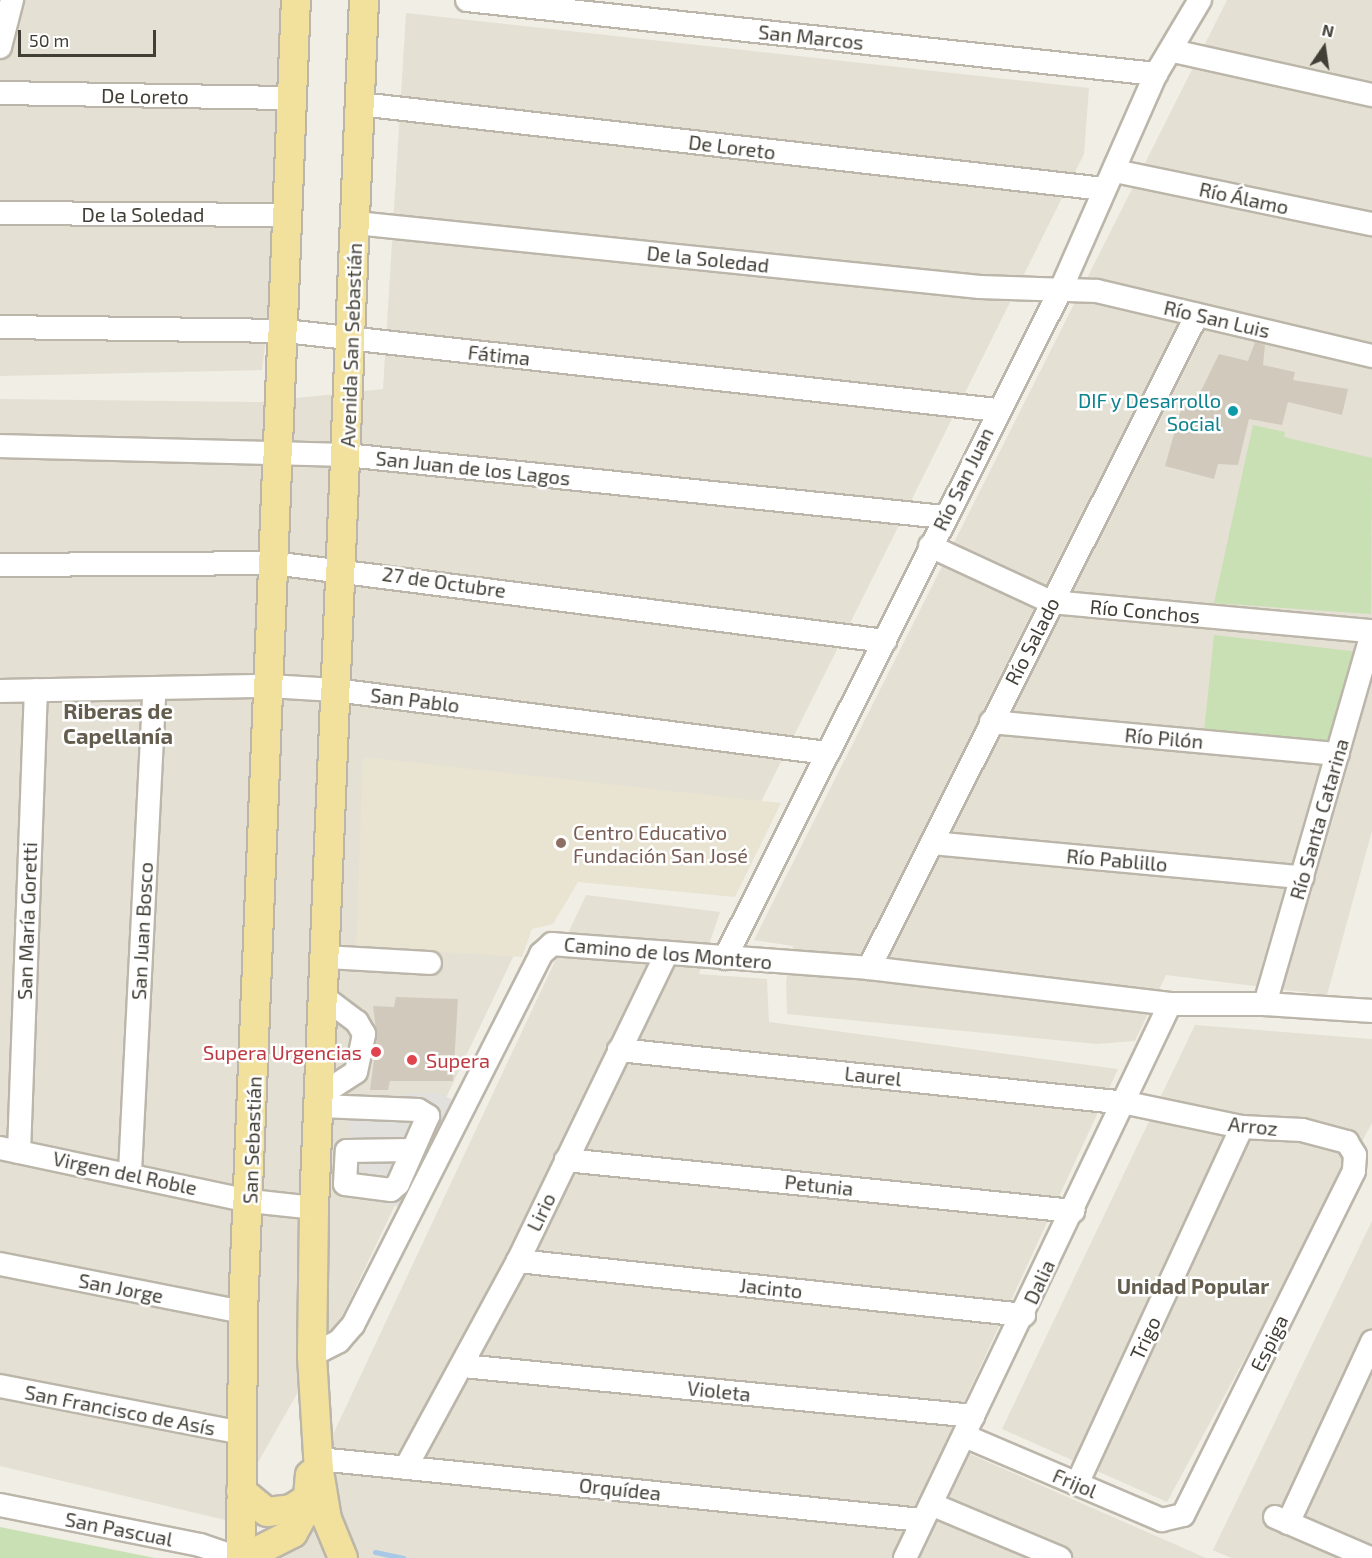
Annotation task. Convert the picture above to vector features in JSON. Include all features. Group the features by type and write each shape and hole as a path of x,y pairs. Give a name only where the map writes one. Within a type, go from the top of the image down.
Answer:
{"main road":[{"path":"269,686 285,330 286,215 296,0"},
{"name":"Avenida San Sebastián","path":"335,690 364,0"},
{"name":"San Sebastián","path":"240,1558 243,1312 250,1201 269,686"},
{"path":"335,690 322,1100 314,1208 312,1355 317,1455 327,1519 343,1558"},
{"path":"240,1558 293,1533 304,1516 317,1455"},
{"path":"241,1491 267,1512 291,1509 307,1499"}],"street":[{"path":"0,47 12,0"},
{"name":"San Marcos","path":"467,0 1156,74"},
{"name":"Río San Juan","path":"725,958 885,641 997,410 1061,289 1156,74 1173,51 1200,0"},
{"path":"1173,51 1372,95"},
{"name":"De Loreto","path":"0,93 291,98"},
{"name":"De Loreto","path":"360,104 1109,180"},
{"name":"Río Álamo","path":"1109,180 1372,224"},
{"name":"De la Soledad","path":"0,213 286,215"},
{"name":"De la Soledad","path":"356,224 980,287 1061,289"},
{"name":"Río San Luis","path":"1061,289 1096,291 1372,356"},
{"name":"Río Salado","path":"869,968 1197,315"},
{"name":"Fátima","path":"0,327 285,330 997,410"},
{"name":"San Juan de los Lagos","path":"0,447 280,450 944,518"},
{"name":"Río Conchos","path":"930,546 1051,602 1372,632"},
{"name":"27 de Octubre","path":"0,565 273,562 885,641"},
{"name":"Río Santa Catarina","path":"1265,1004 1372,632"},
{"name":"San Pablo","path":"0,691 154,690 269,686 335,690 828,753"},
{"name":"San María Goretti","path":"9,1150 36,690"},
{"name":"San Juan Bosco","path":"130,1172 154,690"},
{"name":"Río Pilón","path":"991,723 1338,754"},
{"name":"Río Pablillo","path":"932,843 1302,877"},
{"name":"Camino de los Montero","path":"312,1355 339,1341 353,1325 546,947 560,943 869,968 1170,1004 1265,1004 1372,1011"},
{"name":"Lirio","path":"406,1467 463,1366 518,1261 667,953"},
{"path":"326,957 430,963"},
{"path":"322,1100 356,1072 364,1034 357,1022 325,998"},
{"name":"Dalia","path":"905,1558 926,1512 971,1427 1073,1211 1127,1103 1170,1004"},
{"name":"Laurel","path":"619,1050 1127,1103"},
{"path":"322,1100 426,1111 411,1150"},
{"name":"Arroz","path":"1127,1103 1242,1127 1339,1138 1355,1155 1354,1171"},
{"name":"Trigo","path":"1077,1484 1242,1127"},
{"name":"Virgen del Roble","path":"9,1150 130,1172 250,1201 314,1208"},
{"name":"Petunia","path":"566,1160 1073,1211"},
{"name":"Espiga","path":"1183,1515 1354,1171"},
{"name":"Jacinto","path":"518,1261 1024,1315"},
{"name":"San Jorge","path":"0,1264 243,1312"},
{"path":"1370,1558 1281,1520 1372,1342"},
{"name":"Violeta","path":"463,1366 971,1427"},
{"name":"San Francisco de Asís","path":"0,1386 241,1433"},
{"name":"Frijol","path":"971,1427 1077,1484 1162,1520 1183,1515"},
{"name":"Orquídea","path":"317,1455 406,1467 926,1512 1060,1558"},
{"name":"San Pascual","path":"0,1505 196,1551 240,1558"}],"shaded area":[{"path":"0,0 288,0 272,291 262,370 0,376"},
{"path":"1227,0 1372,0 1372,831 1327,995 1166,975 1135,1041 1097,1044 787,1014 786,981 793,946 754,940"},
{"path":"406,13 1089,88 1084,154 723,878 555,869 346,1308 225,1520 0,1466 0,399 259,402 383,389"},
{"name":"Centro Educativo Fundación San José","path":"363,757 781,803 735,897 578,882 553,924 532,929 522,957 356,947"},
{"path":"586,895 720,912 699,974 767,979 769,1022 1118,1069 945,1443 1206,1558 275,1558"},
{"path":"1195,1025 1372,1039 1372,1123 1167,1502 1002,1429"},
{"path":"408,1093 438,1093 460,1103 411,1209 348,1197 351,1101 398,1101"},
{"path":"1372,1221 1372,1558 1231,1558 1213,1550"}],"green space":[{"path":"1253,425 1285,432 1284,437 1372,458 1371,614 1214,603"},
{"path":"1214,635 1359,652 1337,739 1328,742 1204,732"},
{"path":"0,1527 155,1558 0,1558"}],"building":[{"name":"DIF y Desarrollo Social","path":"1255,342 1265,345 1263,365 1295,372 1293,380 1348,389 1342,415 1288,402 1282,425 1249,419 1238,465 1218,464 1214,479 1165,466 1183,402 1195,403 1219,354 1248,361"},
{"name":"Supera","path":"396,997 458,999 453,1081 390,1081 388,1090 370,1090 377,1037 373,1006 394,1007"}],"waterway":[{"path":"375,1552 403,1558"}],"place":[{"name":"DIF y Desarrollo Social","path":"1233,411"},
{"name":"Centro Educativo Fundación San José","path":"561,843"},
{"name":"Supera Urgencias","path":"376,1052"},
{"name":"Supera","path":"412,1060"}],"district":[{"name":"Riberas de Capellanía","path":"118,722"},
{"name":"Unidad Popular","path":"1193,1286"}]}
